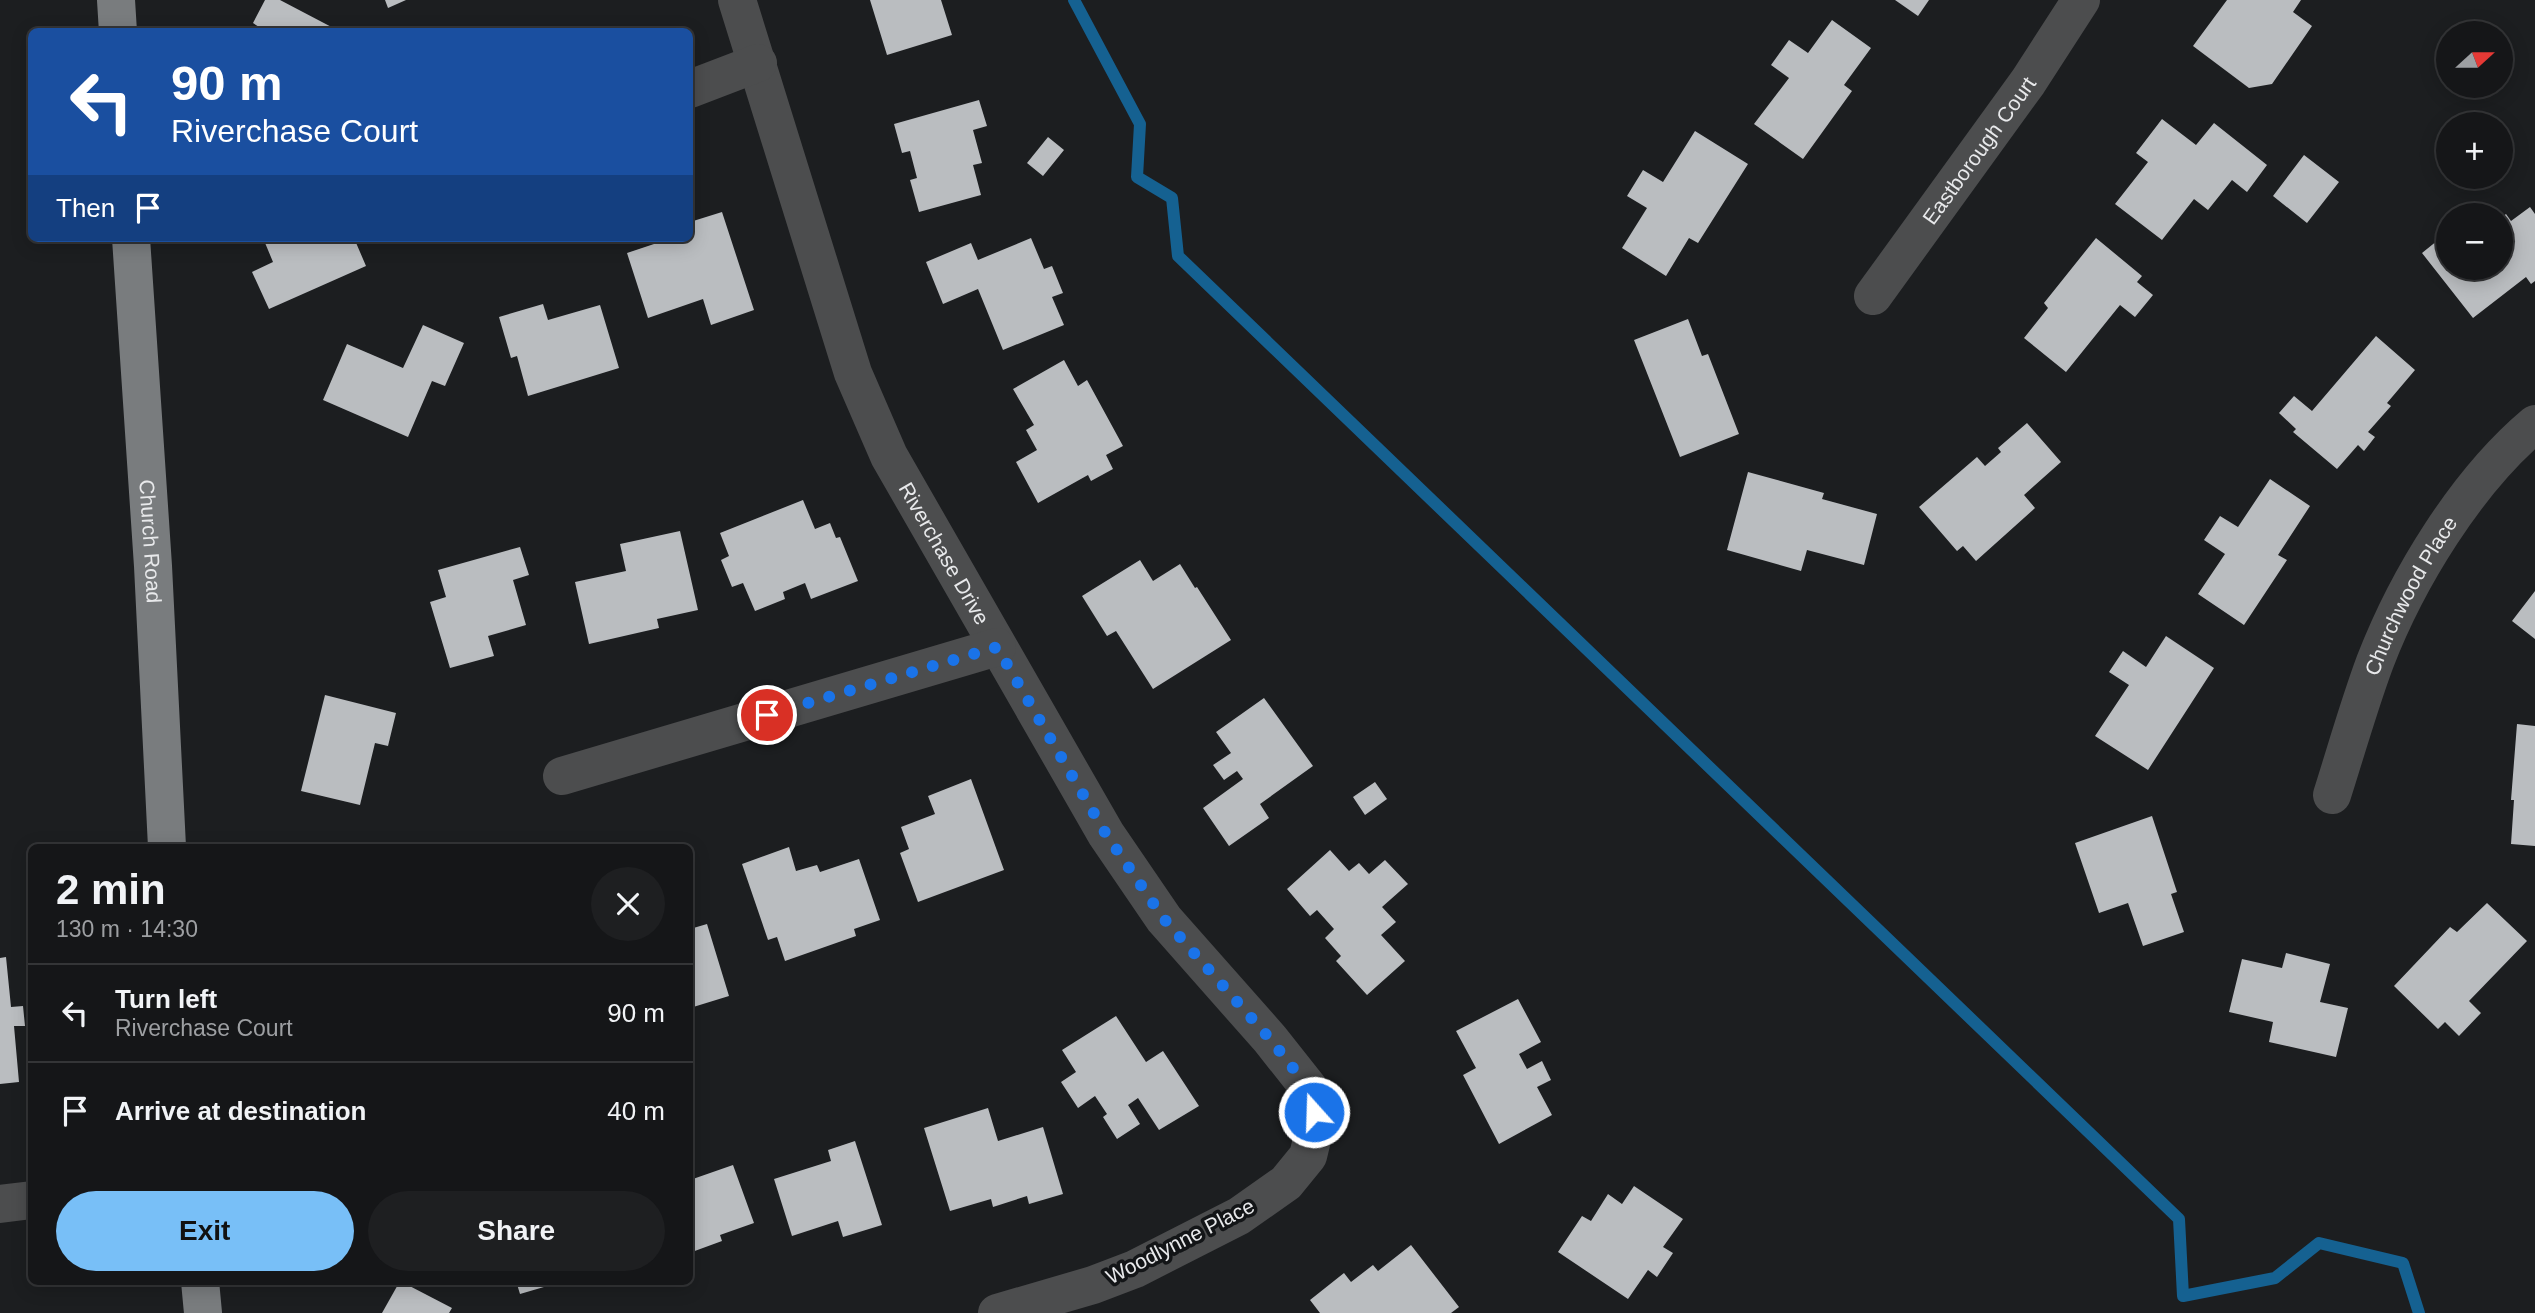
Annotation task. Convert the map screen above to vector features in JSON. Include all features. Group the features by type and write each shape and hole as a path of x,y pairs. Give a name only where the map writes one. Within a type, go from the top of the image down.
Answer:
{"main road":[{"path":"116,0 118,28"},
{"name":"Church Road","path":"131,242 153,566 167,844"},
{"path":"200,1285 203,1313"}],"street":[{"name":"Riverchase Drive","path":"737,0 853,373 889,456 1106,834 1164,919 1270,1039 1308,1087 1313,1102 1315,1127 1308,1156"},
{"name":"Eastborough Court","path":"1873,296 2028,82 2081,0"},
{"path":"693,88 758,63"},
{"name":"Churchwood Place","path":"2332,794 2376,661 2416,575 2463,503 2535,424"},
{"path":"562,776 997,647"},
{"name":"Woodlynne Place","path":"997,1313 1093,1285 1158,1257 1239,1216 1286,1182 1308,1156"},
{"path":"0,1204 28,1200"}],"building":[{"path":"265,0 280,0 333,28 259,28 253,23"},
{"path":"385,0 406,0 388,8"},
{"path":"870,0 941,0 952,35 887,55"},
{"path":"1895,0 1929,0 1918,16"},
{"path":"2227,0 2301,0 2293,12 2312,26 2272,84 2249,88 2193,46"},
{"path":"1832,20 1871,48 1844,85 1852,91 1803,159 1754,124 1789,78 1771,65 1789,40 1808,53"},
{"path":"979,100 987,126 973,130 982,163 973,165 981,195 919,212 910,180 917,178 910,151 902,153 894,124"},
{"path":"2162,119 2196,145 2214,123 2267,165 2247,192 2232,180 2208,210 2194,199 2162,240 2115,204 2148,162 2136,153"},
{"path":"1695,131 1748,164 1698,243 1689,238 1666,276 1622,248 1647,208 1627,196 1643,170 1663,182"},
{"path":"1048,137 1064,150 1043,176 1027,163"},
{"path":"2304,155 2339,182 2307,223 2273,196"},
{"path":"2530,207 2535,214 2535,281 2531,284 2526,277 2473,318 2443,280 2513,280 2513,220"},
{"path":"722,212 754,310 711,325 703,299 648,318 627,253 660,242 693,242 693,221"},
{"path":"1031,238 1044,269 1052,266 1063,293 1052,297 1064,325 1003,350 978,289 943,304 926,262 971,243 978,260"},
{"path":"2096,238 2142,276 2137,282 2153,295 2135,317 2120,305 2066,372 2024,338 2048,308 2044,303"},
{"path":"265,242 356,242 366,266 269,309 252,272 273,262"},
{"path":"2436,242 2436,271 2422,253"},
{"path":"543,304 548,320 600,305 619,368 528,396 517,356 511,358 499,317"},
{"path":"1688,319 1702,356 1708,354 1739,434 1680,457 1634,340"},
{"path":"423,325 464,343 445,386 432,381 408,437 323,400 347,344 403,368"},
{"path":"2376,336 2415,370 2387,403 2391,406 2368,432 2375,437 2364,451 2358,445 2337,469 2293,432 2296,429 2279,413 2294,396 2312,411"},
{"path":"1064,360 1078,386 1087,380 1123,446 1106,455 1113,469 1091,481 1088,475 1038,503 1016,462 1037,450 1026,430 1034,425 1013,389"},
{"path":"2027,423 2061,462 2024,495 2035,508 1976,561 1963,546 1957,551 1919,507 1977,457 1985,466 2001,452 1998,448"},
{"path":"1748,472 1824,493 1822,499 1877,514 1864,565 1807,550 1801,571 1727,550"},
{"path":"2270,479 2310,506 2278,555 2287,560 2244,625 2198,594 2225,554 2204,540 2220,516 2238,527"},
{"path":"803,500 815,529 830,523 836,538 840,537 858,581 811,599 805,583 783,592 785,599 755,611 743,583 732,587 721,560 729,556 720,533"},
{"path":"680,531 698,610 657,619 659,628 589,644 575,582 626,571 620,544"},
{"path":"520,547 529,575 513,580 526,625 488,636 494,656 450,668 430,602 446,597 438,570"},
{"path":"1140,560 1153,581 1180,564 1231,640 1153,689 1116,631 1107,636 1082,596"},
{"path":"2535,591 2535,639 2512,621"},
{"path":"2166,636 2214,668 2148,770 2095,736 2129,685 2109,672 2123,651 2146,667"},
{"path":"325,695 396,713 388,746 375,743 360,805 301,791"},
{"path":"1264,698 1313,766 1260,804 1269,818 1229,846 1203,808 1243,779 1237,771 1224,780 1213,765 1231,753 1216,732"},
{"path":"2517,724 2535,726 2535,846 2511,844 2514,800 2511,800"},
{"path":"971,779 1004,870 918,902 900,853 909,849 901,827 935,814 928,796"},
{"path":"1375,782 1387,799 1365,815 1353,797"},
{"path":"2152,816 2177,892 2171,894 2184,932 2143,946 2128,903 2099,913 2075,843"},
{"path":"789,847 796,871 817,865 820,872 859,859 880,920 854,929 856,936 785,961 777,937 768,940 742,864"},
{"path":"1330,850 1349,871 1359,863 1369,874 1385,860 1408,884 1382,907 1396,922 1381,935 1405,961 1367,995 1336,961 1341,956 1325,938 1334,929 1317,910 1310,916 1287,889"},
{"path":"2487,903 2527,941 2469,1001 2481,1013 2459,1036 2445,1022 2438,1029 2394,986 2450,927 2457,932"},
{"path":"707,924 729,996 693,1007 693,928"},
{"path":"2286,953 2330,964 2320,1002 2348,1008 2336,1057 2269,1042 2273,1022 2229,1012 2242,959 2282,968"},
{"path":"6,957 11,1007 23,1006 25,1026 14,1026 19,1082 0,1084 0,958"},
{"path":"1518,999 1541,1042 1519,1054 1527,1069 1542,1061 1551,1080 1537,1087 1552,1115 1499,1144 1463,1075 1476,1068 1456,1031"},
{"path":"1116,1016 1146,1062 1163,1051 1199,1106 1159,1130 1138,1098 1128,1105 1140,1124 1117,1139 1103,1117 1107,1114 1095,1096 1078,1108 1061,1082 1076,1072 1062,1050"},
{"path":"988,1108 998,1141 1043,1127 1063,1194 1029,1204 1027,1196 993,1207 991,1199 950,1211 924,1128"},
{"path":"855,1141 882,1225 843,1237 838,1221 792,1236 774,1179 831,1161 828,1150"},
{"path":"733,1165 754,1223 720,1235 722,1241 693,1252 693,1179"},
{"path":"1634,1186 1683,1219 1663,1247 1673,1253 1657,1277 1648,1270 1628,1299 1558,1252 1582,1216 1591,1221 1608,1194 1622,1204"},
{"path":"1411,1245 1459,1307 1451,1313 1320,1313 1310,1300 1344,1273 1351,1282 1373,1265 1378,1271"},
{"path":"398,1285 408,1285 452,1308 449,1313 382,1313"},
{"path":"517,1285 551,1285 520,1294"}],"waterway":[{"path":"1074,0 1140,124 1137,177 1172,198 1178,256 2179,1219 2183,1296 2275,1278 2319,1243 2403,1263 2419,1313"}],"route":[{"path":"767,715 997,647 1106,834 1149,898 1308,1087 1314,1112"}]}
